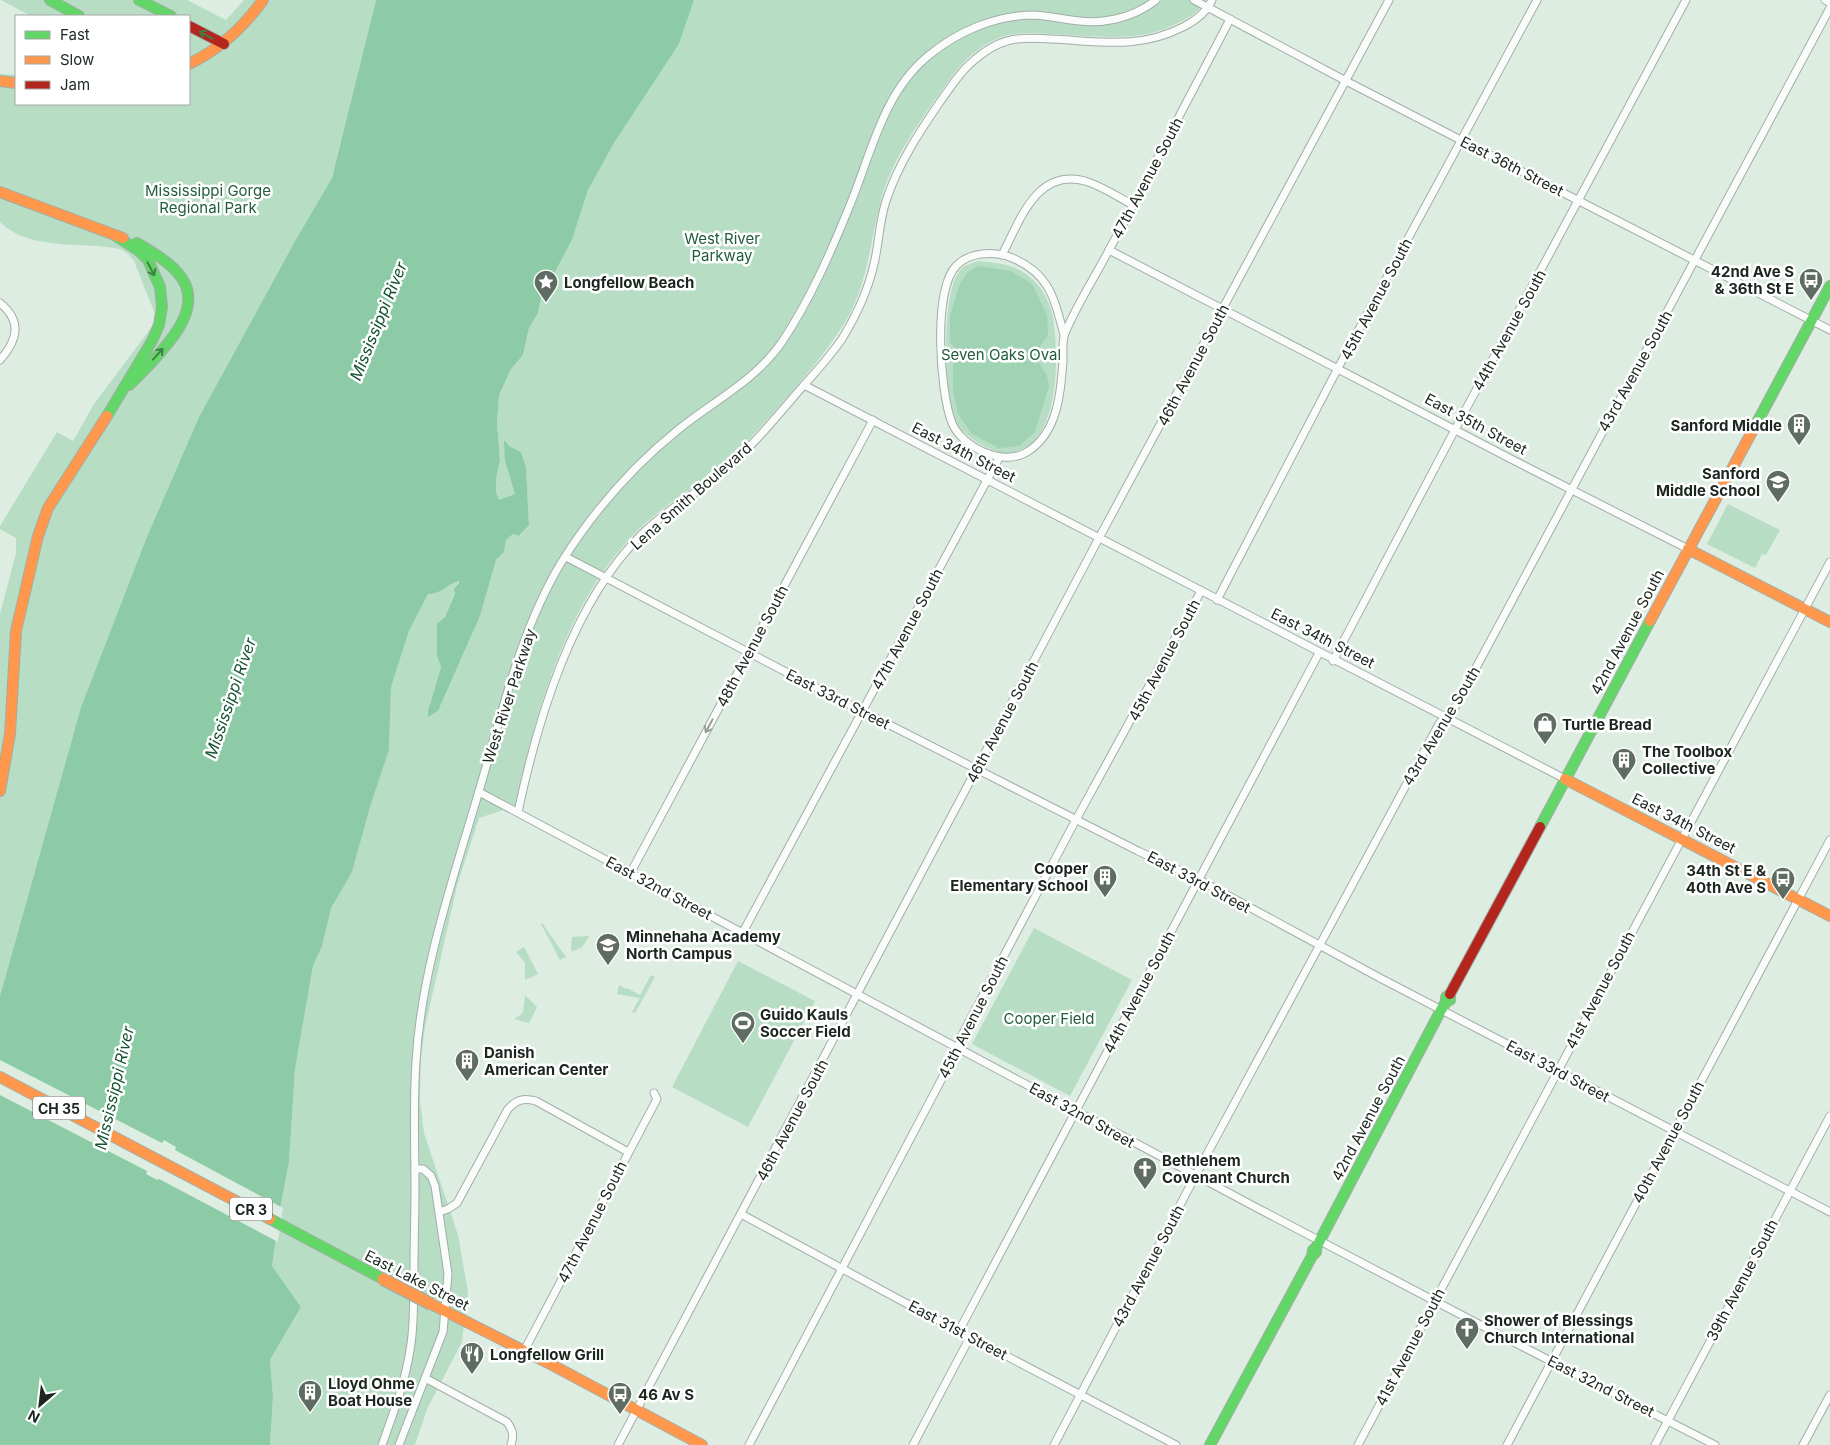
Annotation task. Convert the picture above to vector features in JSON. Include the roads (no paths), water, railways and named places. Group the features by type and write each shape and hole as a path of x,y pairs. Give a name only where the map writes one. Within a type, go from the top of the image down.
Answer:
{"street":[{"path":"50,0 77,15"},
{"path":"140,0 169,15"},
{"path":"190,64 224,44 241,30 264,0"},
{"name":"West River Parkway","path":"382,1445 403,1384 411,1349 416,1061 424,997 452,877 510,684 530,628 560,565 588,525 628,475 678,429 747,380 776,350 799,315 817,280 850,205 886,112 898,89 924,59 952,39 973,28 1010,17 1041,16 1093,22 1111,20 1130,16 1156,0"},
{"name":"East 36th Street","path":"1194,0 1346,81 1830,330"},
{"name":"Lena Smith Boulevard","path":"518,812 542,720 567,651 579,625 606,577 643,534 664,515 722,472 750,445 840,342 867,290 875,262 886,202 897,174 909,148 964,69 976,58 1007,40 1025,38 1123,44 1170,34 1190,23 1208,8 1212,0"},
{"name":"46th Avenue South","path":"618,1445 1099,538 1388,0"},
{"name":"45th Avenue South","path":"1217,600 1338,368 1537,0"},
{"name":"44th Avenue South","path":"1333,660 1686,0"},
{"path":"1825,0 1830,3"},
{"name":"43rd Avenue South","path":"1054,1445 1195,1176 1438,724 1455,707 1830,8"},
{"name":"47th Avenue South","path":"1064,336 1230,19"},
{"path":"190,27 224,44"},
{"path":"0,81 15,83"},
{"path":"1002,255 1027,207 1044,186 1066,180 1084,181 1133,205"},
{"path":"0,192 138,243 180,275 188,290 190,303 188,313 181,326 161,351 124,389"},
{"path":"0,790 4,776 6,723 16,636 41,523 52,501 124,389 132,371 160,324 162,305 160,289 152,268 141,252 116,236"},
{"name":"East 35th Street","path":"1110,250 1455,430 1830,622"},
{"path":"990,253 1002,255 1026,265 1047,284 1064,336 1060,397 1055,414 1040,442 1025,453 1010,458 999,458 967,442 953,424 946,402 943,377 940,325 943,301 950,277 956,266 973,256 990,253"},
{"name":"42nd Avenue South","path":"1210,1445 1830,286"},
{"path":"0,303 14,319 15,335 8,350 0,360"},
{"name":"East 34th Street","path":"804,385 1830,916"},
{"name":"48th Avenue South","path":"630,872 873,420"},
{"name":"47th Avenue South","path":"743,932 999,458"},
{"name":"East 33rd Street","path":"566,557 863,712 1199,880 1319,945 1446,1002 1557,1071 1830,1212"},
{"name":"41st Avenue South","path":"1358,1445 1830,562"},
{"name":"45th Avenue South","path":"749,1445 958,1048 960,1039 1201,591"},
{"name":"44th Avenue South","path":"958,1330 1319,653"},
{"name":"East 32nd Street","path":"479,792 1195,1176 1316,1248 1434,1301 1715,1445"},
{"name":"40th Avenue South","path":"1507,1445 1830,840"},
{"name":"CH 35","path":"0,1077 119,1140"},
{"name":"47th Avenue South","path":"524,1351 657,1100 654,1093"},
{"path":"439,1212 448,1210 457,1203 508,1109 521,1099 536,1102 628,1152"},
{"name":"39th Avenue South","path":"1655,1445 1830,1116"},
{"name":"East Lake Street","path":"119,1140 702,1445"},
{"path":"399,1445 443,1332 446,1311 448,1274 435,1186 430,1176 423,1169 415,1169"},
{"name":"East 31st Street","path":"741,1214 1176,1445"},
{"path":"913,1445 970,1337"},
{"path":"425,1378 507,1422 512,1429 513,1438 511,1445"},
{"path":"1803,1445 1830,1395"}],"water":[{"name":"Mississippi River","path":"376,0 694,0 679,44 614,143 588,190 572,240 541,298 538,313 529,328 523,355 511,369 499,395 497,423 500,461 496,478 496,492 499,500 515,494 505,461 504,440 509,446 521,452 526,467 529,525 519,536 513,534 506,540 504,552 496,560 480,616 438,711 428,717 428,711 441,667 437,656 437,624 445,617 455,593 454,589 459,581 437,593 428,594 409,631 391,687 389,750 371,804 352,872 331,908 322,946 313,966 295,1069 289,1162 272,1266 301,1307 270,1360 273,1397 270,1445 0,1445 0,996 81,707 146,539 199,417 295,241 332,178"}],"place":[{"name":"42nd Ave S & 36th St E","path":"1811,301"},
{"name":"Longfellow Beach","path":"546,303"},
{"name":"Sanford Middle","path":"1799,446"},
{"name":"Sanford Middle School","path":"1778,503"},
{"name":"Turtle Bread","path":"1545,745"},
{"name":"The Toolbox Collective","path":"1624,781"},
{"name":"Cooper Elementary School","path":"1105,898"},
{"name":"34th St E & 40th Ave S","path":"1783,900"},
{"name":"Minnehaha Academy North Campus","path":"608,966"},
{"name":"Guido Kauls Soccer Field","path":"743,1044"},
{"name":"Danish American Center","path":"467,1082"},
{"name":"Bethlehem Covenant Church","path":"1145,1190"},
{"name":"Shower of Blessings Church International","path":"1467,1350"},
{"name":"Longfellow Grill","path":"472,1375"},
{"name":"Lloyd Ohme Boat House","path":"310,1413"},
{"name":"46 Av S","path":"620,1415"}],"park label":[{"name":"Mississippi Gorge Regional Park","path":"208,198"},
{"name":"Seven Oaks Oval","path":"1001,354"},
{"name":"Cooper Field","path":"1049,1018"}]}
